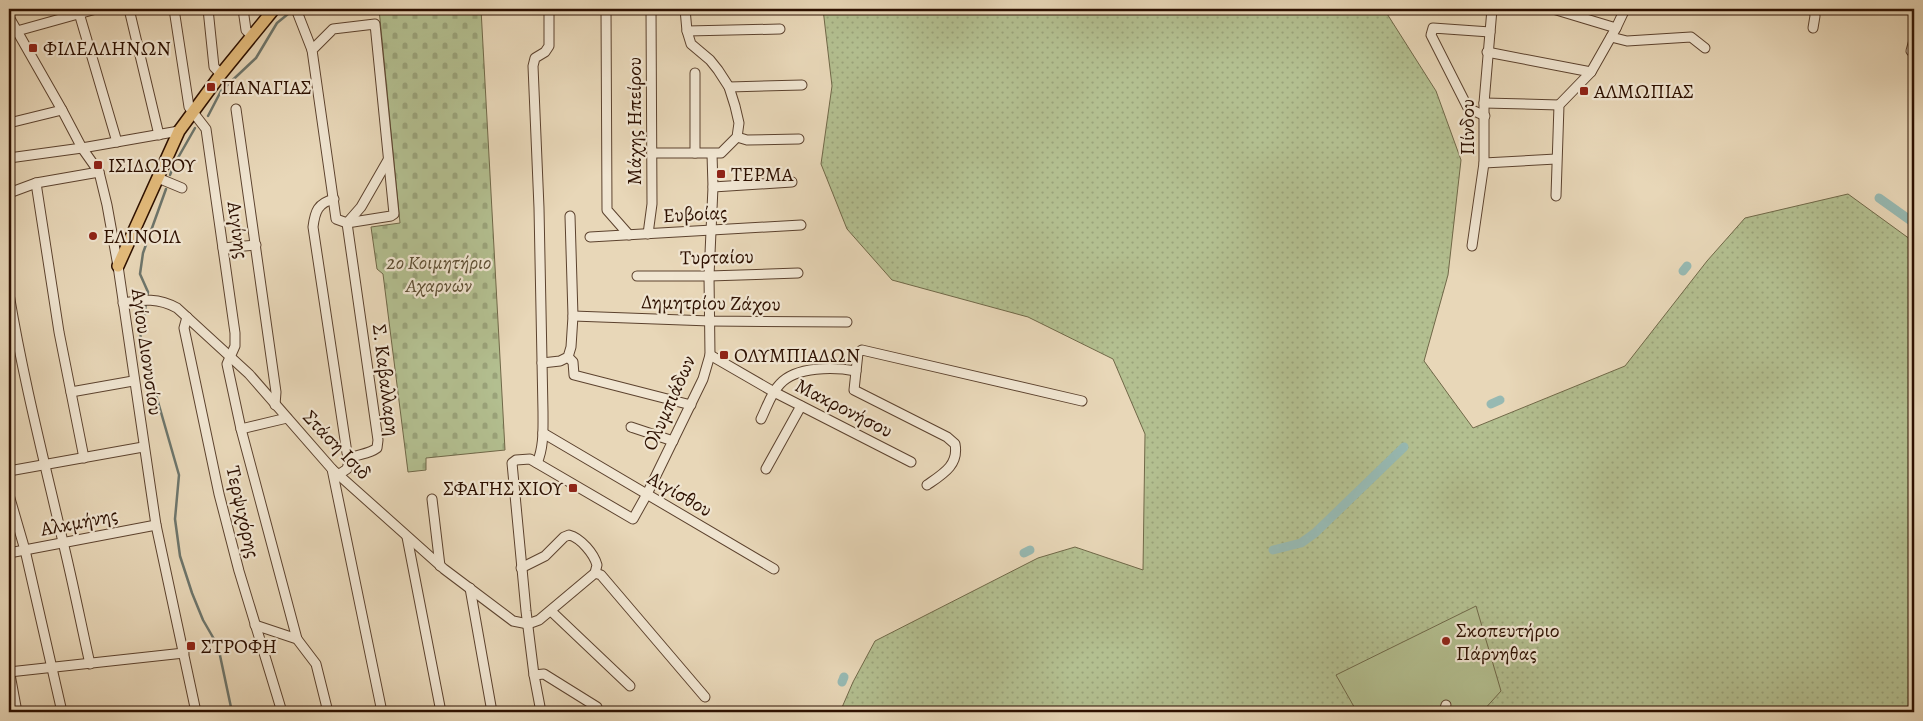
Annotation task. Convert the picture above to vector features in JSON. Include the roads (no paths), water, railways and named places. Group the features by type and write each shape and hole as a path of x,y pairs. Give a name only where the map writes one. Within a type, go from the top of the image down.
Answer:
{"main road":[{"path":"118,266 179,131 251,35 274,9"}],"street":[{"path":"17,31 92,9"},
{"path":"129,9 158,135"},
{"path":"174,9 189,107 192,113"},
{"path":"208,9 214,67 221,74"},
{"path":"243,9 246,30 251,35"},
{"path":"296,9 312,50 336,219 347,223 388,217 394,214 375,24 333,29 312,50"},
{"path":"542,712 534,675 521,568 512,463 523,459 537,463 540,456 543,433 539,208 533,66 535,58 545,52 549,46 549,9"},
{"path":"606,9 606,210 629,235"},
{"name":"Μάχης Ηπείρου","path":"648,234 652,204 651,9"},
{"path":"652,153 720,153 737,138 739,123 729,87 710,60 691,44 687,31 685,9"},
{"name":"Πίνδου","path":"1472,246 1484,163 1484,103 1492,9"},
{"path":"1553,9 1616,28"},
{"path":"1556,196 1559,105 1591,72 1625,9"},
{"path":"1813,28 1814,9"},
{"path":"79,13 117,142"},
{"name":"Αγίου Διονυσίου","path":"9,17 82,148 98,172 107,205 118,266 143,448 156,525 196,712"},
{"path":"1485,116 1468,108 1431,35 1433,28 1490,32"},
{"path":"687,31 780,29"},
{"path":"1611,37 1626,40 1691,37 1705,48"},
{"path":"1911,50 1914,40"},
{"path":"1487,52 1591,72"},
{"path":"695,73 695,153"},
{"path":"729,87 802,85"},
{"path":"1484,103 1559,105"},
{"path":"236,109 276,392 275,405"},
{"path":"9,123 62,110"},
{"name":"Αιγίνης","path":"192,113 206,129 235,334 235,346 227,364 241,429 297,639"},
{"path":"9,158 82,148 179,131"},
{"path":"737,138 747,140 800,139"},
{"name":"Ολυμπιάδων","path":"537,463 633,518 647,494 703,379 710,356 709,276 713,187 712,154"},
{"path":"347,223 360,207 389,159"},
{"path":"1484,163 1556,159"},
{"path":"9,192 36,183 98,172"},
{"path":"158,178 182,188"},
{"path":"713,187 792,182"},
{"path":"36,183 59,332 84,458"},
{"path":"334,199 324,201 315,212 313,227 347,453 350,458 347,469 335,472 382,712"},
{"path":"542,363 560,361 568,357 571,347 573,316 570,216"},
{"name":"Σ. Καβαλλαρη","path":"347,223 378,440 377,448 372,452 350,458"},
{"name":"Ευβοίας","path":"590,237 801,225"},
{"path":"223,248 256,245"},
{"name":"Τυρταίου","path":"637,276 709,276 798,272"},
{"path":"9,294 14,329 90,664"},
{"name":"Στάση Ισιδ","path":"123,302 154,299 166,302 177,308 249,374 335,472 407,537 440,566 513,621 528,624"},
{"name":"Δημητρίου Ζάχου","path":"573,316 710,321 847,322"},
{"name":"Τερψιχόρης","path":"187,317 184,328 219,494 238,571 282,712"},
{"path":"927,485 941,476 954,461 957,454 955,444 947,437 854,390 858,353 862,350 1082,401"},
{"name":"Μακρονήσου","path":"710,356 774,392 911,462"},
{"path":"568,357 573,362 574,375 691,405"},
{"path":"761,419 781,382 801,373 822,368 856,372"},
{"path":"71,392 134,381"},
{"path":"766,469 801,406"},
{"path":"241,429 287,418"},
{"path":"631,427 673,441"},
{"name":"Αιγίσθου","path":"543,433 774,569"},
{"path":"9,471 143,448"},
{"path":"9,496 25,550 62,712"},
{"path":"432,499 440,566"},
{"name":"Αλκμήνης","path":"9,553 156,525"},
{"path":"521,568 545,556 564,537 569,535 579,540 591,553 597,566 595,573 551,611 539,620 528,624"},
{"path":"407,537 441,712"},
{"path":"595,573 601,575 705,697"},
{"path":"470,588 492,712"},
{"path":"551,611 630,686"},
{"path":"255,625 297,639 316,664 328,712"},
{"path":"17,712 9,671 184,653"},
{"path":"534,675 544,674 598,707"}],"waterway":[{"path":"208,116 221,91 256,58 277,23 288,14"},
{"path":"170,175 195,128"},
{"path":"166,189 143,253 140,274 148,292 140,339 179,475 175,519 180,556 203,620 218,646 232,712"},
{"path":"1879,198 1914,223"},
{"path":"1683,271 1687,266"},
{"path":"1491,404 1500,400"},
{"path":"1273,550 1301,543 1315,533 1404,447"},
{"path":"1024,553 1030,550"},
{"path":"842,682 844,677"}],"place":[{"name":"ΦΙΛΕΛΛΗΝΩΝ","path":"33,48"},
{"name":"ΠΑΝΑΓΙΑΣ","path":"211,87"},
{"name":"ΑΛΜΩΠΙΑΣ","path":"1584,91"},
{"name":"ΙΣΙΔΩΡΟΥ","path":"98,165"},
{"name":"ΤΕΡΜΑ","path":"721,174"},
{"name":"ΕΛΙΝΟΙΛ","path":"93,236"},
{"name":"ΟΛΥΜΠΙΑΔΩΝ","path":"724,355"},
{"name":"ΣΦΑΓΗΣ ΧΙΟΥ","path":"573,488"},
{"name":"Σκοπευτήριο Πάρνηθας","path":"1446,641"},
{"name":"ΣΤΡΟΦΗ","path":"191,646"}],"park label":[{"name":"2ο Κοιμητήριο Αχαρνών","path":"439,274"}]}
